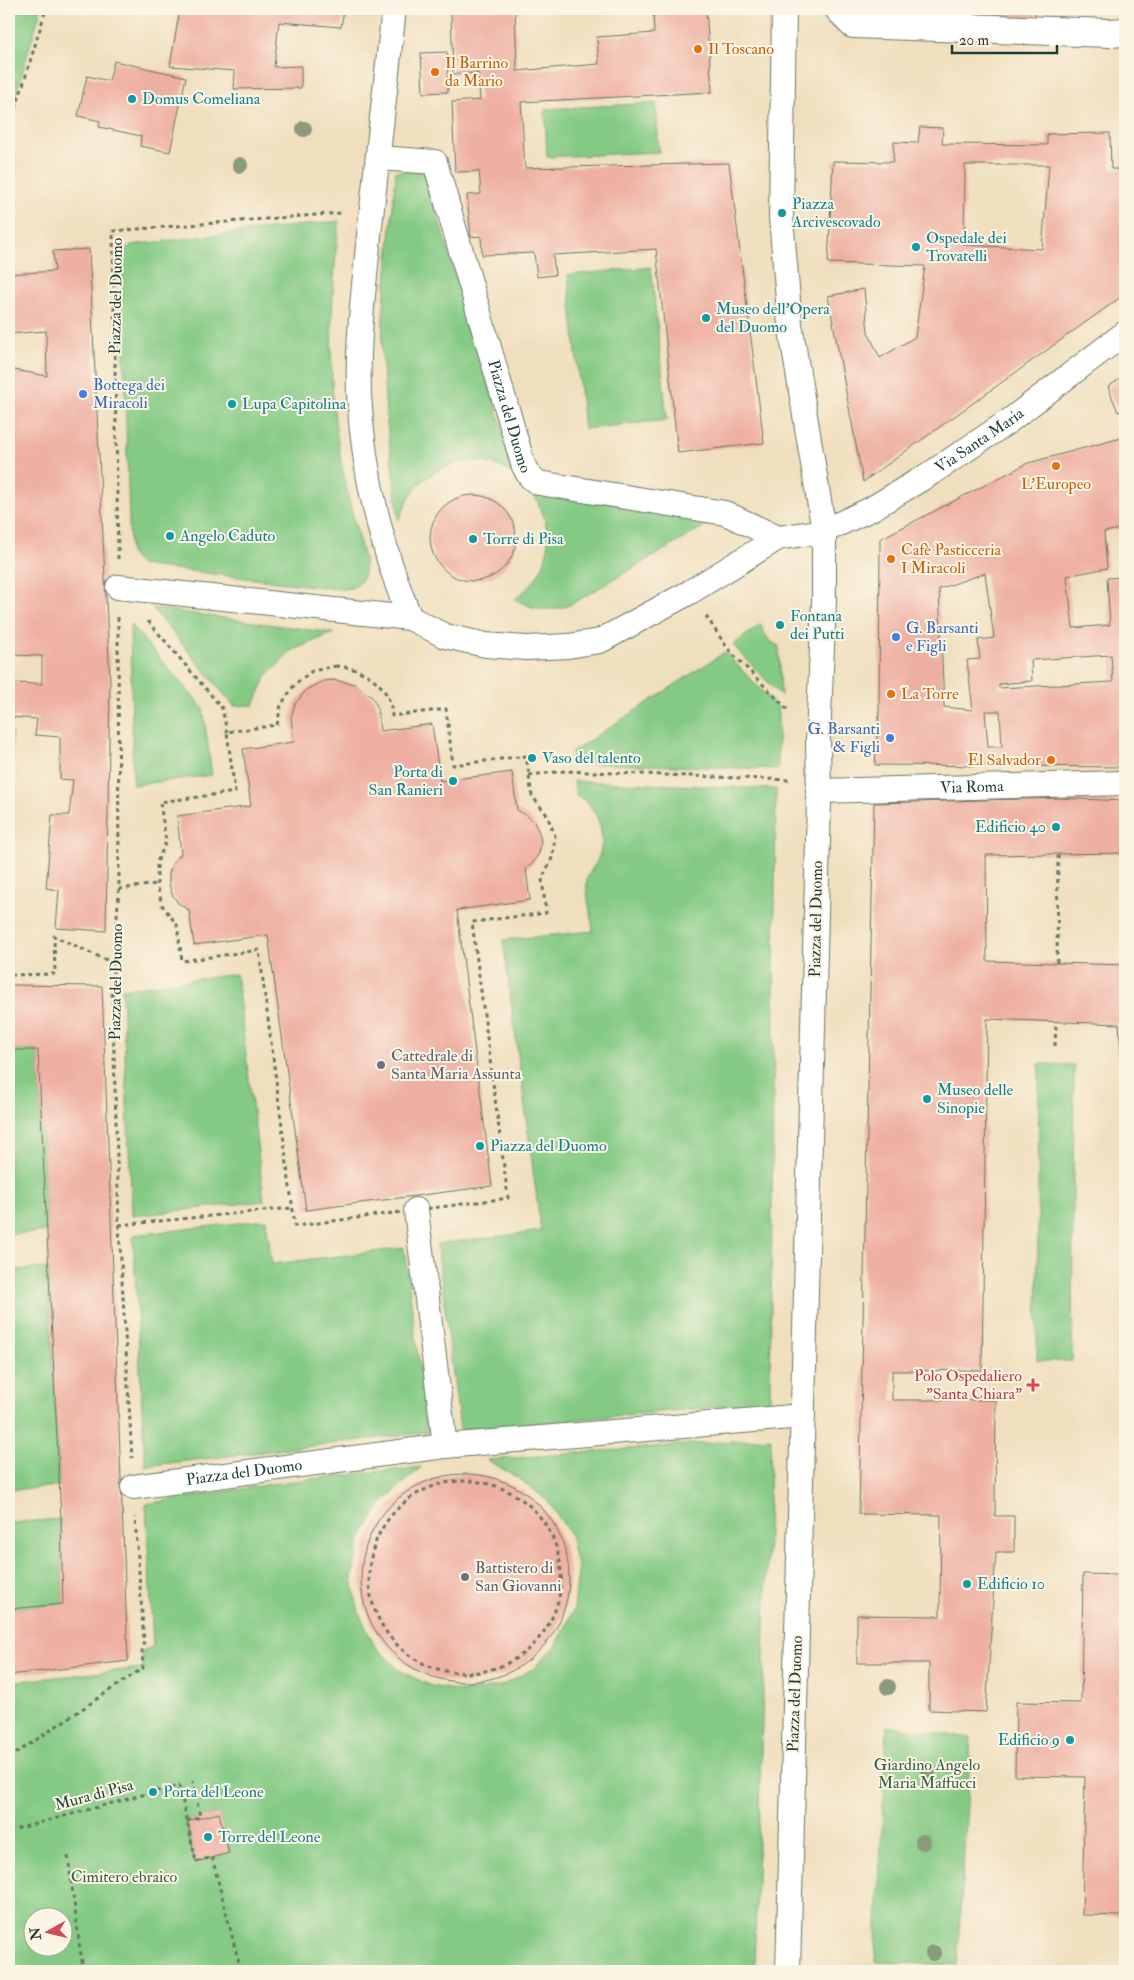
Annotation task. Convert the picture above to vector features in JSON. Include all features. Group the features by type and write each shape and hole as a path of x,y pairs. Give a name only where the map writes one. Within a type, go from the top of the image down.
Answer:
{"street":[{"path":"394,9 360,325 359,394 368,470 381,532 393,577 410,618"},
{"name":"Piazza del Duomo","path":"784,9 781,217 790,324 824,531 824,602 818,739 788,1971"},
{"path":"846,16 1109,34 1125,32"},
{"name":"Piazza del Duomo","path":"377,163 434,162 523,464 526,473 532,480 539,483 725,514 778,538"},
{"name":"Via Santa Maria","path":"824,531 871,509 933,472 1009,421 1125,333"},
{"path":"118,587 410,618 445,636 486,645 527,648 568,646 600,641 690,592 778,538 824,531"},
{"name":"Via Roma","path":"818,786 1125,783"},
{"path":"416,1210 445,1446"},
{"name":"Piazza del Duomo","path":"133,1487 445,1446 803,1416"}],"path":[{"path":"9,131 46,9"},
{"name":"Piazza del Duomo","path":"9,1758 144,1668 120,1225 112,986 119,889 118,587 113,231 372,210"},
{"path":"118,587 222,708 235,792 160,802 166,842 157,862 157,884 162,905 177,925 182,961 259,950 295,1226 508,1198 472,922 546,912 542,879 552,856 555,836 547,815 532,796 526,756 453,765 446,709 392,716 392,703 384,689 374,679 348,667 326,667 312,670 295,684 281,705 277,725 227,732"},
{"path":"690,592 728,649 818,739"},
{"path":"529,775 566,772 818,786"},
{"path":"1057,963 1058,854"},
{"path":"119,889 157,884"},
{"path":"11,975 55,974 54,936 104,959 114,961"},
{"path":"1056,1021 1056,1046"},
{"path":"120,1225 292,1208"},
{"path":"450,1481 480,1481 502,1488 519,1497 536,1512 550,1532 560,1555 562,1581 558,1606 550,1625 536,1644 521,1657 502,1667 480,1673 459,1674 436,1670 413,1659 394,1642 380,1622 372,1602 369,1576 371,1555 379,1533 392,1514 412,1496 433,1486 450,1481"},
{"path":"187,1820 200,1817 193,1781"},
{"name":"Mura di Pisa","path":"9,1831 179,1785 196,1862 212,1858 241,1971"},
{"path":"68,1856 83,1971"}],"green space":[{"path":"12,9 41,9 9,117 9,20"},
{"path":"656,103 659,152 547,157 545,109"},
{"path":"396,171 424,172 517,476 489,463 457,463 446,467 437,471 420,484 409,498 399,520 386,416 382,349 383,317"},
{"path":"339,221 332,310 331,355 333,399 345,480 364,559 365,567 362,579 350,588 336,589 140,565 130,553 122,252 131,245"},
{"path":"651,267 667,420 584,429 568,275"},
{"path":"531,490 717,519 570,605 556,609 535,608 515,599 538,575 547,549 545,520"},
{"path":"152,608 333,633 291,651 266,677 254,705 234,706"},
{"path":"130,624 203,708 212,775 133,785"},
{"path":"761,624 767,638 779,646 781,696 733,645"},
{"path":"725,652 778,708 778,769 572,763 572,752"},
{"path":"574,781 776,789 770,1402 460,1430 437,1244 541,1231 503,940 593,931 587,880 601,850 601,832 599,822 590,806 576,795"},
{"path":"236,974 264,1201 132,1216 122,989"},
{"path":"9,1050 38,1050 47,1232 9,1234"},
{"path":"1039,1064 1074,1065 1072,1361 1037,1361"},
{"path":"266,1220 272,1264 404,1248 428,1432 145,1466 133,1235"},
{"path":"48,1268 59,1486 9,1490 9,1270"},
{"name":"Cimitero ebraico","path":"771,1438 754,1971 9,1971 9,1682 143,1668 142,1651 153,1647 146,1504 285,1482 421,1467 382,1503 360,1539 352,1579 359,1613 374,1645 399,1670 431,1686 466,1692 501,1686 533,1669 557,1644 574,1609 578,1571 570,1534 548,1501 520,1479 487,1460","holes":["219,1813 229,1853 196,1861 187,1821"]},
{"path":"61,1519 63,1604 9,1609 9,1523"},
{"name":"Giardino Angelo Maria Maffucci","path":"887,1726 971,1738 957,1965 875,1962"}],"building":[{"path":"180,9 344,9 341,27 279,22 274,67 301,66 301,88 234,89 235,71 170,66"},
{"name":"Museo dell'Opera del Duomo","path":"451,9 515,9 517,71 599,64 597,37 654,33 653,9 706,9 712,92 521,102 525,168 729,163 764,443 678,453 656,249 553,255 555,275 537,277 534,253 482,255 481,236 471,237 467,195 481,194 479,171 455,172 452,102 480,100 478,73 453,74"},
{"path":"874,9 1035,9 1035,18 873,11"},
{"path":"1125,9 1125,12 1078,10"},
{"name":"Il Barrino da Mario","path":"447,52 448,92 423,93 421,53"},
{"name":"Domus Comeliana","path":"114,61 186,77 170,152 140,146 141,136 99,127 100,121 78,116 87,76 109,81"},
{"name":"Ospedale dei Trovatelli","path":"1125,120 1125,294 863,482 828,296 864,289 868,332 880,358 915,337 925,266 828,263 833,161 893,162 894,142 918,143 920,127 943,128 942,144 1047,145 1047,134 1110,133 1111,169 1121,169","holes":["965,165 1049,165 1042,249 964,245"]},
{"path":"89,249 110,681 106,931 56,928 59,890 46,888 52,815 69,815 73,780 60,779 60,737 35,735 37,719 9,717 9,683 42,684 42,656 9,655 9,369 47,376 46,331 9,334 9,274 55,271 53,251"},
{"path":"1125,375 1125,409 1118,412 1108,387"},
{"path":"1125,437 1125,528 1104,532 1107,568 1067,576 1073,628 1110,625 1107,578 1125,577 1125,767 875,765 879,711 880,539 1028,463","holes":["985,573 994,638 978,640 980,659 967,660 973,710 944,707 939,589","1111,655 1113,682 999,688 999,684 1032,681 1031,660","985,711 1000,711 1002,747 988,747"]},
{"name":"Torre di Pisa","path":"473,495 490,498 504,507 513,521 516,538 513,555 504,569 490,578 473,581 456,578 442,569 433,555 430,538 433,521 442,507 456,498"},
{"name":"Cattedrale di Santa Maria Assunta","path":"333,680 355,684 372,697 377,706 380,731 432,724 440,781 512,772 517,810 534,822 541,842 539,853 533,863 526,869 530,900 457,910 492,1186 306,1210 268,935 194,945 189,910 178,903 172,894 169,884 169,873 173,863 181,854 177,816 251,806 243,749 294,742 291,717 295,704 307,689 324,681"},
{"path":"9,732 13,732 11,810 9,810"},
{"name":"Museo delle Sinopie","path":"1059,798 1125,801 1125,853 986,855 987,961 1125,965 1125,1097 1119,1024 987,1019 982,1370 892,1371 892,1400 996,1400 995,1516 1014,1516 1014,1552 996,1552 986,1712 929,1710 929,1663 857,1663 857,1615 940,1616 941,1515 859,1514 874,803"},
{"path":"9,937 13,937 11,985 102,986 128,1661 9,1675 9,1609 63,1604 61,1519 38,1050 9,1050"},
{"name":"Battistero di San Giovanni","path":"455,1474 475,1474 495,1478 514,1486 539,1504 552,1520 561,1538 569,1568 565,1608 561,1618 552,1636 539,1652 523,1665 495,1678 475,1682 455,1682 435,1678 416,1670 391,1652 378,1636 365,1608 361,1588 361,1568 365,1548 373,1529 391,1504 407,1491 435,1478"},
{"name":"Edificio 9","path":"1083,1574 1125,1575 1125,1916 1082,1915 1085,1777 1015,1776 1016,1702 1081,1703"},
{"name":"Torre del Leone","path":"219,1813 229,1853 196,1862 187,1821"}],"place":[{"name":"Il Toscano","path":"698,49"},
{"name":"Il Barrino da Mario","path":"435,72"},
{"name":"Domus Comeliana","path":"132,99"},
{"name":"Piazza Arcivescovado","path":"782,213"},
{"name":"Ospedale dei Trovatelli","path":"916,247"},
{"name":"Museo dell'Opera del Duomo","path":"706,318"},
{"name":"Bottega dei Miracoli","path":"83,394"},
{"name":"Lupa Capitolina","path":"232,404"},
{"name":"L'Europeo","path":"1056,466"},
{"name":"Angelo Caduto","path":"170,536"},
{"name":"Torre di Pisa","path":"473,539"},
{"name":"Cafè Pasticceria I Miracoli","path":"891,559"},
{"name":"Fontana dei Putti","path":"780,625"},
{"name":"G. Barsanti e Figli","path":"896,637"},
{"name":"La Torre","path":"891,694"},
{"name":"G. Barsanti & Figli","path":"890,738"},
{"name":"Vaso del talento","path":"532,758"},
{"name":"El Salvador","path":"1051,760"},
{"name":"Porta di San Ranieri","path":"453,781"},
{"name":"Edificio 40","path":"1056,827"},
{"name":"Cattedrale di Santa Maria Assunta","path":"381,1065"},
{"name":"Museo delle Sinopie","path":"927,1099"},
{"name":"Piazza del Duomo","path":"480,1146"},
{"name":"Polo Ospedaliero \"Santa Chiara\"","path":"1033,1385"},
{"name":"Battistero di San Giovanni","path":"465,1577"},
{"name":"Edificio 10","path":"967,1584"},
{"name":"Edificio 9","path":"1070,1740"},
{"name":"Porta del Leone","path":"153,1792"},
{"name":"Torre del Leone","path":"208,1837"}]}
